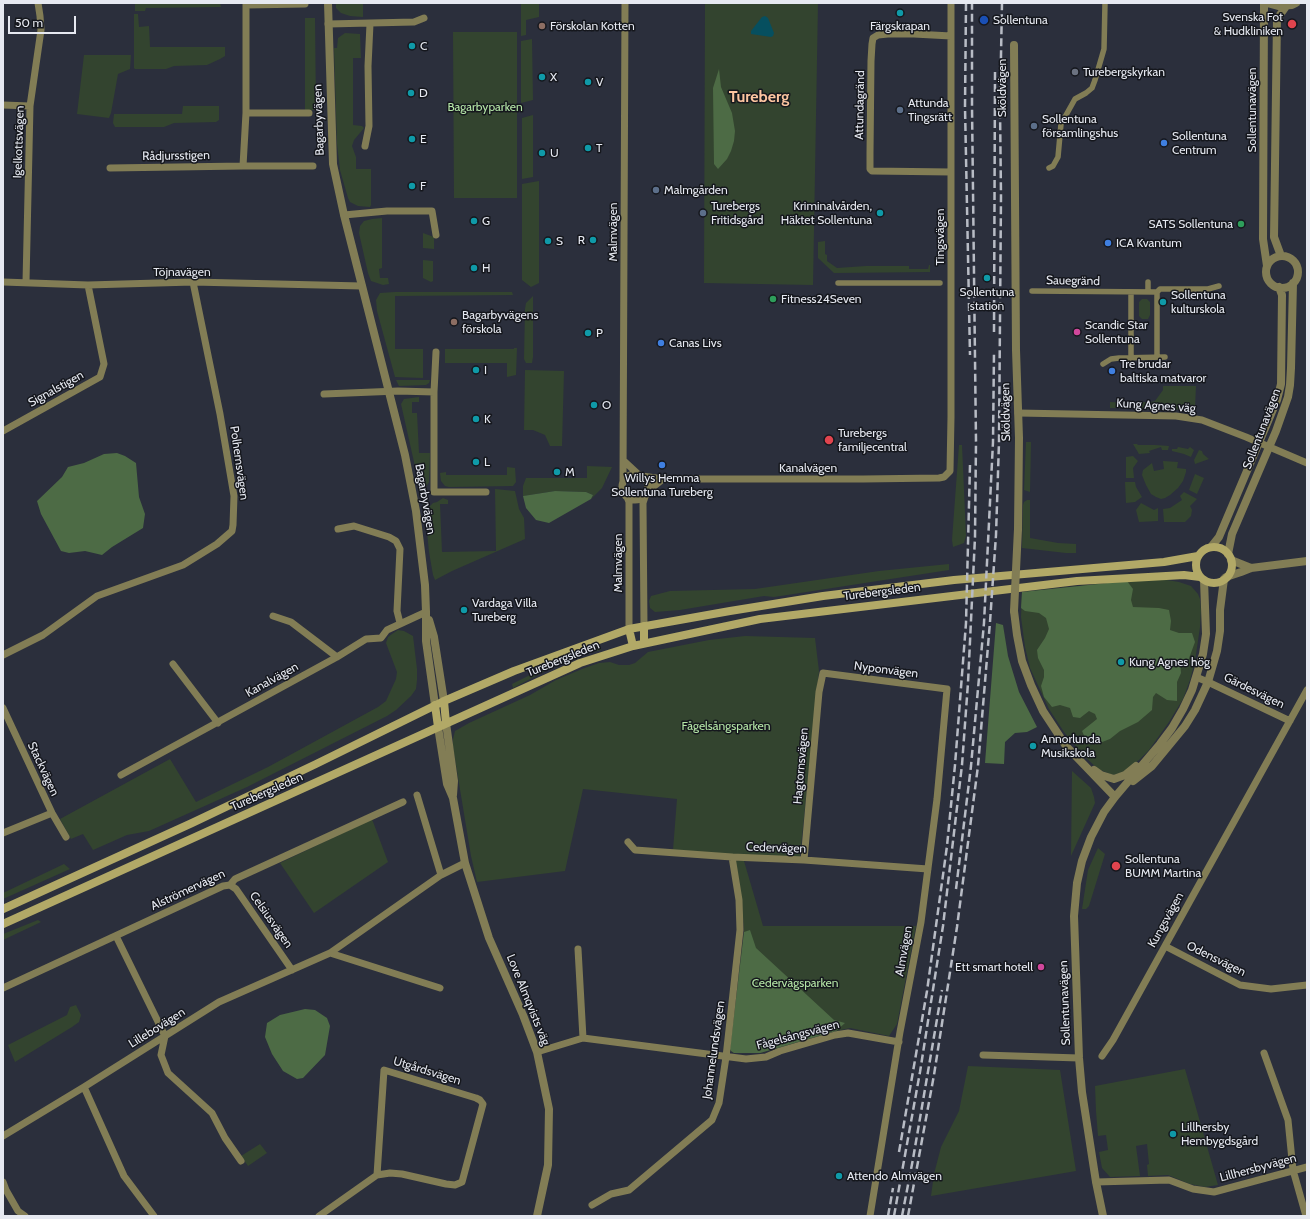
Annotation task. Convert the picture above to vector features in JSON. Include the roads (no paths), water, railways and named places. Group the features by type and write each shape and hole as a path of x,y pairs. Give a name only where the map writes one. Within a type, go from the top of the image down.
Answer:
{"main road":[{"name":"Turebergsleden","path":"3,909 192,824 435,705 514,671 630,629 831,595 954,580 1164,562 1198,556 1204,549 1211,547"},
{"path":"1211,547 1222,549 1229,557 1230,570 1225,578"},
{"path":"1198,556 1196,565 1197,571 1202,578"},
{"name":"Turebergsleden","path":"3,924 580,663 633,646 760,620 1077,581 1184,575 1202,578 1213,582 1225,578"},
{"path":"644,626 644,643"},
{"path":"630,629 633,646"},
{"path":"442,725 444,701"},
{"path":"435,705 442,725"}],"street":[{"name":"Igelkottsvägen","path":"26,282 30,106 41,30 38,3"},
{"name":"Bagarbyvägen","path":"328,3 333,164 344,215 405,455 416,511 425,585 426,641 435,705"},
{"name":"Malmvägen","path":"623,481 625,3"},
{"name":"Tingsvägen","path":"950,471 951,3"},
{"path":"1049,168 1053,166 1058,156 1061,124 1075,99 1092,88 1095,80 1104,49 1105,3"},
{"name":"Sollentunavägen","path":"1267,266 1264,239 1266,3 1278,6 1296,3"},
{"path":"243,166 246,113 246,4 305,4"},
{"name":"Sollentunavägen","path":"1281,256 1274,237 1277,19 1287,5"},
{"path":"328,24 414,22 424,18"},
{"path":"365,146 369,126 368,66 370,24"},
{"name":"Attundagränd","path":"951,36 888,34 878,35 873,38 871,61 870,145 870,169 872,171 951,172"},
{"name":"Sköldvägen","path":"1014,45 1016,350 1018,413 1018,529 1014,611 1017,635 1022,660 1043,711 1066,746 1115,797"},
{"path":"3,105 30,106"},
{"path":"246,113 309,113"},
{"name":"Rådjursstigen","path":"110,168 314,166"},
{"path":"344,215 387,211 432,211 436,235"},
{"path":"1277,256 1281,256 1291,260 1298,269 1297,276 1293,283 1285,288 1276,287 1271,284 1267,278 1266,272 1267,266 1271,260 1277,256"},
{"name":"Töjnavägen","path":"3,282 88,285 193,282 362,286"},
{"name":"Polhemsvägen","path":"3,655 42,635 97,596 183,565 218,544 232,531 234,496 220,414 193,282"},
{"path":"1148,282 1148,292"},
{"path":"838,283 940,283"},
{"name":"Sollentunavägen","path":"1229,557 1232,534 1286,404 1290,385 1293,283"},
{"name":"Signalstigen","path":"3,431 100,377 104,364 88,285"},
{"name":"Sauegränd","path":"1032,291 1157,292 1160,289 1208,289 1219,286"},
{"name":"Sollentunavägen","path":"1211,547 1219,537 1278,400 1281,384 1282,295 1279,287"},
{"path":"1131,292 1131,358"},
{"path":"1157,292 1157,357"},
{"name":"Bagarbyvägen","path":"436,352 434,392 434,492 486,492"},
{"path":"1103,364 1111,359 1165,357"},
{"path":"324,394 398,391 434,392"},
{"name":"Kung Agnes väg","path":"1018,413 1176,416 1202,420 1307,463"},
{"path":"624,461 648,482 647,492"},
{"name":"Kanalvägen","path":"640,475 663,479 863,480 944,477 950,471"},
{"path":"640,475 630,475 623,481 623,490 627,497 635,500 639,499 663,479"},
{"name":"Malmvägen","path":"644,626 643,503 647,492"},
{"name":"Malmvägen","path":"627,497 629,502 630,629"},
{"path":"338,529 354,526 389,537 396,541 400,549 397,611 400,624"},
{"path":"1229,557 1251,568"},
{"path":"1225,578 1251,568 1307,561"},
{"name":"Sollentunavägen","path":"1103,1216 1096,1182 1082,1092 1079,1058 1074,916 1077,883 1082,860 1091,837 1104,812 1160,744 1172,728 1183,709 1196,677 1203,654 1206,634 1202,578"},
{"name":"Sollentunavägen","path":"1115,797 1152,766 1173,742 1195,710 1208,682 1217,651 1220,631 1220,610 1225,578"},
{"name":"Bagarbyvägen","path":"426,612 434,637 444,701"},
{"name":"Kanalvägen","path":"121,775 337,657 366,639 381,638 387,630 426,612"},
{"path":"273,616 291,622 337,657"},
{"path":"173,664 218,723"},
{"name":"Nyponvägen","path":"823,674 947,688"},
{"name":"Hagtornsvägen","path":"804,860 819,692 823,674"},
{"name":"Gärdesvägen","path":"1196,677 1290,721"},
{"name":"Almvägen","path":"870,1216 921,922 937,799 947,688"},
{"name":"Kungsvägen","path":"1102,1056 1113,1040 1307,690"},
{"name":"Stackvägen","path":"3,708 52,813 66,838"},
{"name":"Love Almqvists väg","path":"442,725 454,781 453,798 465,863 489,938 523,1015 537,1052 549,1109 548,1165 537,1216"},
{"name":"Sollentunavägen","path":"1114,779 1125,775 1160,744"},
{"name":"Sköldvägen","path":"1081,762 1101,775 1114,779"},
{"path":"417,795 441,875"},
{"name":"Alströmervägen","path":"3,988 223,886 230,885 235,879 403,802"},
{"path":"3,833 52,813"},
{"name":"Cedervägen","path":"628,842 635,850 928,869"},
{"name":"Johannelundsvägen","path":"592,1205 611,1194 630,1190 712,1120 719,1103 726,1057 740,930 739,900 732,857"},
{"name":"Lillebovägen","path":"3,1136 219,1002 330,953 441,875 465,863"},
{"name":"Celsiusvägen","path":"230,885 236,889 292,970"},
{"path":"116,936 165,1036 161,1056 168,1073 212,1113 241,1161"},
{"name":"Odensvägen","path":"1164,946 1240,986 1271,989 1307,985"},
{"path":"578,949 583,1038"},
{"path":"330,953 440,988"},
{"name":"Fågelsångsvägen","path":"537,1052 583,1038 746,1059 766,1057 780,1051 828,1037 848,1033 899,1042"},
{"path":"1264,1053 1288,1120 1293,1170 1306,1216"},
{"path":"983,1055 1079,1058"},
{"name":"Utgårdsvägen","path":"384,1070 476,1098 483,1104 462,1182 455,1185 402,1174 377,1174 384,1070"},
{"path":"84,1087 124,1176 154,1216"},
{"name":"Lillhersbyvägen","path":"1096,1182 1169,1180 1193,1189 1214,1192 1307,1167"},
{"path":"319,1216 377,1174"},
{"path":"3,1182 18,1212 25,1216"}],"water":[{"path":"765,16 768,18 774,33 773,36 751,34 751,31 762,17"}],"railway":[{"path":"966,3 965,107 970,355"},
{"path":"894,1216 920,1072 943,926 962,765 968,683 975,537 976,442 972,3"},
{"path":"908,1216 934,1075 957,927 978,766 990,622 996,535 999,442 1001,196 1000,108 1002,3"},
{"path":"994,332 995,72"},
{"path":"956,889 971,766 984,623 993,442 994,352"},
{"path":"899,1152 927,991 947,846 966,623 970,465"},
{"path":"902,1216 942,990"},
{"path":"888,1216 893,1188"}],"place":[{"name":"Färgskrapan","path":"900,13"},
{"name":"Sollentuna","path":"984,20"},
{"name":"Svenska Fot & Hudkliniken","path":"1292,24"},
{"name":"Förskolan Kotten","path":"542,26"},
{"name":"C","path":"412,46"},
{"name":"Turebergskyrkan","path":"1075,72"},
{"name":"X","path":"542,77"},
{"name":"V","path":"588,82"},
{"name":"D","path":"411,93"},
{"name":"Attunda Tingsrätt","path":"900,110"},
{"name":"Sollentuna församlingshus","path":"1034,126"},
{"name":"E","path":"412,139"},
{"name":"Sollentuna Centrum","path":"1164,143"},
{"name":"T","path":"588,148"},
{"name":"U","path":"542,153"},
{"name":"F","path":"412,186"},
{"name":"Malmgården","path":"656,190"},
{"name":"Turebergs Fritidsgård","path":"703,213"},
{"name":"Kriminalvården, Häktet Sollentuna","path":"880,213"},
{"name":"G","path":"474,221"},
{"name":"SATS Sollentuna","path":"1241,224"},
{"name":"R","path":"593,240"},
{"name":"S","path":"548,241"},
{"name":"ICA Kvantum","path":"1108,243"},
{"name":"H","path":"474,268"},
{"name":"Sollentuna station","path":"987,278"},
{"name":"Fitness24Seven","path":"773,299"},
{"name":"Sollentuna kulturskola","path":"1163,302"},
{"name":"Bagarbyvägens förskola","path":"454,322"},
{"name":"Scandic Star Sollentuna","path":"1077,332"},
{"name":"P","path":"588,333"},
{"name":"Canas Livs","path":"661,343"},
{"name":"I","path":"476,370"},
{"name":"Tre brudar baltiska matvaror","path":"1112,371"},
{"name":"O","path":"594,405"},
{"name":"K","path":"476,419"},
{"name":"Turebergs familjecentral","path":"829,440"},
{"name":"L","path":"476,462"},
{"name":"Willys Hemma Sollentuna Tureberg","path":"662,465"},
{"name":"M","path":"557,472"},
{"name":"Vardaga Villa Tureberg","path":"464,610"},
{"name":"Kung Agnes hög","path":"1121,662"},
{"name":"Annorlunda Musikskola","path":"1033,746"},
{"name":"Sollentuna BUMM Martina","path":"1116,866"},
{"name":"Ett smart hotell","path":"1041,967"},
{"name":"Lillhersby Hembygdsgård","path":"1173,1134"},
{"name":"Attendo Almvägen","path":"839,1176"}],"district":[{"name":"Tureberg","path":"759,97"}],"park label":[{"name":"Bagarbyparken","path":"485,107"},
{"name":"Fågelsångsparken","path":"726,726"},
{"name":"Cedervägsparken","path":"795,983"}]}
